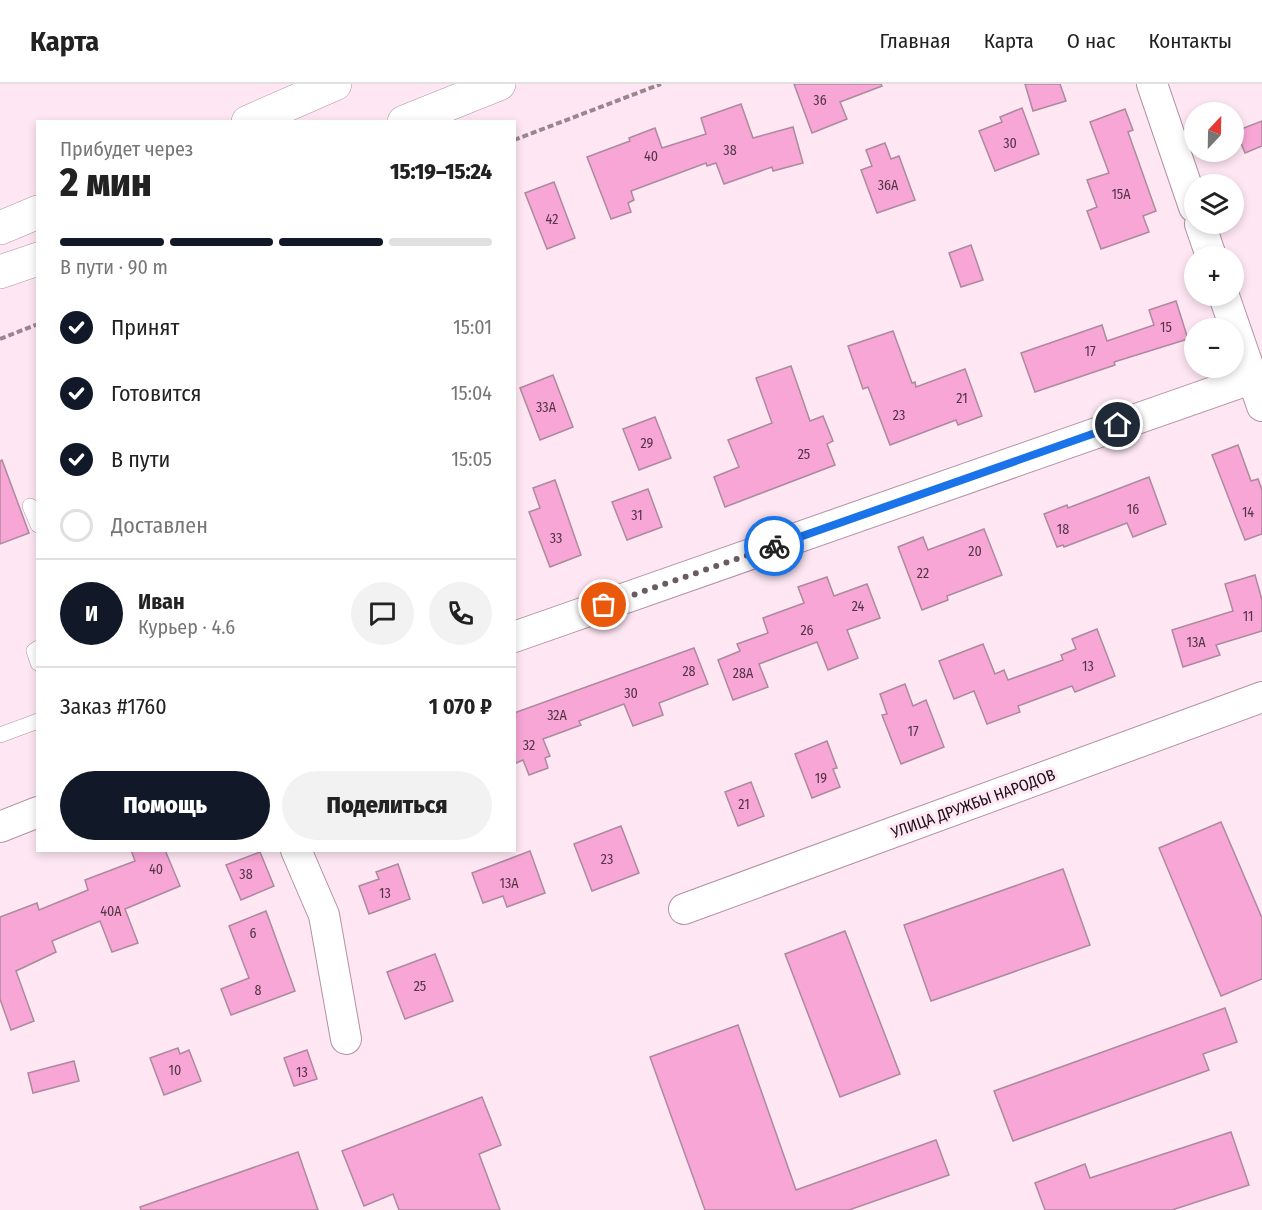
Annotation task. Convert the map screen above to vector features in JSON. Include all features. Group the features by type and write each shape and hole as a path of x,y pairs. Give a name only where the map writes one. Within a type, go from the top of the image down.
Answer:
{"main road":[{"path":"253,120 335,84"},
{"path":"409,120 500,84"},
{"path":"1,225 36,213"},
{"path":"0,272 36,260"}],"street":[{"path":"1152,84 1184,178"},
{"path":"1228,306 1257,376 1262,406"},
{"path":"516,636 1257,376"},
{"name":"УЛИЦА ДРУЖБЫ НАРОДОВ","path":"684,909 1262,697"},
{"path":"0,827 36,813"},
{"path":"297,852 324,915 346,1038"}],"lane":[{"path":"30,506 36,520"},
{"path":"0,735 36,722"}],"path":[{"path":"516,139 661,84"},
{"path":"0,339 36,325"}],"building":[{"path":"794,84 881,84 882,86 840,102 847,119 812,133"},
{"path":"1025,84 1060,84 1066,101 1033,111"},
{"path":"741,104 753,138 793,127 803,163 773,171 772,167 724,184 716,163 707,166 706,163 631,191 634,200 628,203 631,212 611,219 587,157 630,141 629,138 655,128 662,148 706,134 701,118"},
{"path":"1022,108 1039,154 995,171 979,131 1002,122 1000,117"},
{"path":"1125,109 1133,130 1128,132 1156,211 1143,216 1149,232 1101,249 1087,211 1097,207 1087,180 1109,173 1090,122"},
{"path":"1262,121 1262,146 1245,153 1244,128"},
{"path":"885,143 891,159 899,156 915,200 877,213 861,170 872,166 866,150"},
{"path":"554,182 575,238 547,249 525,193"},
{"path":"971,245 983,280 961,287 949,253"},
{"path":"1176,301 1184,326 1184,340 1114,362 1115,365 1035,392 1021,353 1102,325 1107,341 1154,325 1149,310"},
{"path":"893,331 912,383 915,382 916,387 965,369 982,416 958,425 956,420 890,445 868,387 863,389 848,346"},
{"path":"791,366 810,421 823,416 833,441 827,444 835,465 725,507 714,477 739,467 728,440 772,423 756,378"},
{"path":"553,375 573,427 540,440 520,388"},
{"path":"655,417 671,458 639,470 623,429"},
{"path":"1238,445 1251,481 1258,479 1262,490 1262,534 1245,540 1212,455"},
{"path":"2,460 29,533 0,544 0,461"},
{"path":"1149,477 1166,524 1133,537 1127,523 1064,547 1063,545 1057,547 1044,514 1067,505 1068,508"},
{"path":"555,480 581,555 550,567 529,512 540,508 533,488"},
{"path":"648,489 662,527 627,540 612,502"},
{"path":"984,529 1002,575 947,596 948,600 922,610 898,547 923,537 928,550"},
{"path":"1255,575 1262,600 1262,631 1216,645 1220,655 1183,667 1172,630 1233,611 1225,584"},
{"path":"827,577 834,596 867,584 880,618 847,630 858,658 828,670 817,642 759,664 768,687 733,700 718,660 740,651 737,644 768,633 763,618 804,603 798,587"},
{"path":"1097,629 1115,676 1075,692 1072,686 1018,706 1020,712 987,724 974,691 954,699 939,661 983,644 995,674 1004,670 1008,680 1063,660 1061,655 1076,649 1072,639"},
{"path":"694,648 708,684 659,703 663,715 633,726 624,704 579,721 581,725 543,739 550,756 545,758 548,768 529,775 523,760 516,763 516,712"},
{"path":"905,684 913,706 926,700 944,747 901,764 882,715 887,714 880,694"},
{"path":"827,741 837,768 833,769 840,787 812,798 795,754"},
{"path":"751,782 764,816 738,826 725,792"},
{"path":"1221,822 1262,918 1262,979 1221,996 1159,848"},
{"path":"621,826 639,873 592,891 574,844"},
{"path":"530,851 545,893 507,907 503,896 483,903 472,873"},
{"path":"132,852 166,852 180,886 125,909 138,943 112,952 100,921 52,941 56,952 16,971 34,1021 11,1030 0,999 0,917 37,903 39,910 88,890 85,880 135,861"},
{"path":"260,852 274,886 241,900 226,865"},
{"path":"398,864 410,899 369,914 359,886 379,879 376,872"},
{"path":"1063,869 1090,945 931,1001 904,925"},
{"path":"266,911 295,991 231,1015 221,989 249,978 229,926"},
{"path":"845,931 900,1074 840,1097 785,954"},
{"path":"435,954 453,1001 405,1019 387,972"},
{"path":"1225,1008 1237,1042 1203,1054 1209,1070 1013,1141 994,1091"},
{"path":"738,1025 796,1190 936,1140 949,1175 849,1210 705,1210 650,1057"},
{"path":"178,1048 180,1054 189,1050 201,1081 164,1095 150,1058"},
{"path":"307,1050 317,1079 294,1086 284,1058"},
{"path":"74,1061 79,1081 33,1093 28,1073"},
{"path":"482,1097 501,1145 479,1154 500,1210 399,1210 393,1194 364,1206 342,1151"},
{"path":"1231,1132 1249,1185 1172,1210 1045,1210 1035,1183 1085,1164 1090,1178"},
{"path":"298,1152 318,1210 141,1210 140,1207"}],"way so far":[{"path":"604,605 774,546"}],"route":[{"path":"774,546 1118,425"}]}
